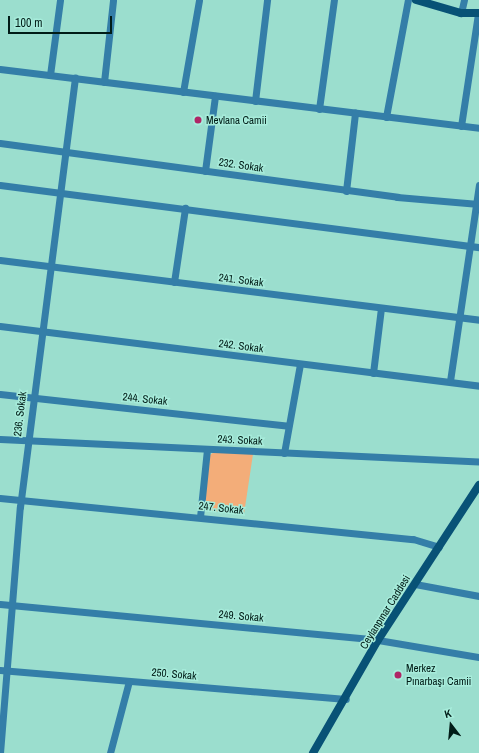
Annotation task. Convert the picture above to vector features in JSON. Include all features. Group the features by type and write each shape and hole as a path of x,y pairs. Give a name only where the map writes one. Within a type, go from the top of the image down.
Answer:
{"main road":[{"path":"416,0 461,13 478,13"},
{"name":"Ceylanpınar Caddesi","path":"313,753 346,699 378,640 479,485"}],"street":[{"path":"50,75 60,0"},
{"path":"104,82 113,0"},
{"path":"183,92 199,0"},
{"path":"255,101 268,0"},
{"path":"319,108 334,0"},
{"path":"386,117 408,0"},
{"path":"461,13 464,0"},
{"path":"461,126 478,13"},
{"path":"0,69 479,128"},
{"name":"236. Sokak","path":"0,753 4,671 12,605 21,499 75,78"},
{"path":"205,171 216,96"},
{"path":"346,191 355,113"},
{"name":"232. Sokak","path":"0,143 346,191 477,204"},
{"path":"0,184 479,247"},
{"path":"450,381 461,317 468,246 477,204 479,185"},
{"path":"174,282 185,208"},
{"name":"241. Sokak","path":"0,260 479,320"},
{"path":"373,373 381,308"},
{"name":"242. Sokak","path":"0,326 373,373 450,381 479,386"},
{"path":"284,453 300,364"},
{"name":"244. Sokak","path":"0,394 288,426"},
{"name":"243. Sokak","path":"0,439 479,462"},
{"path":"200,517 208,449"},
{"name":"247. Sokak","path":"0,498 412,539 440,546"},
{"path":"415,584 479,596"},
{"name":"249. Sokak","path":"0,604 378,640 479,657"},
{"name":"250. Sokak","path":"4,671 346,699"},
{"path":"110,753 129,681"}],"shaded area":[{"path":"214,452 253,454 244,514 203,510 210,455"}],"place":[{"name":"Mevlana Camii","path":"198,120"},
{"name":"Merkez Pınarbaşı Camii","path":"398,675"}]}
